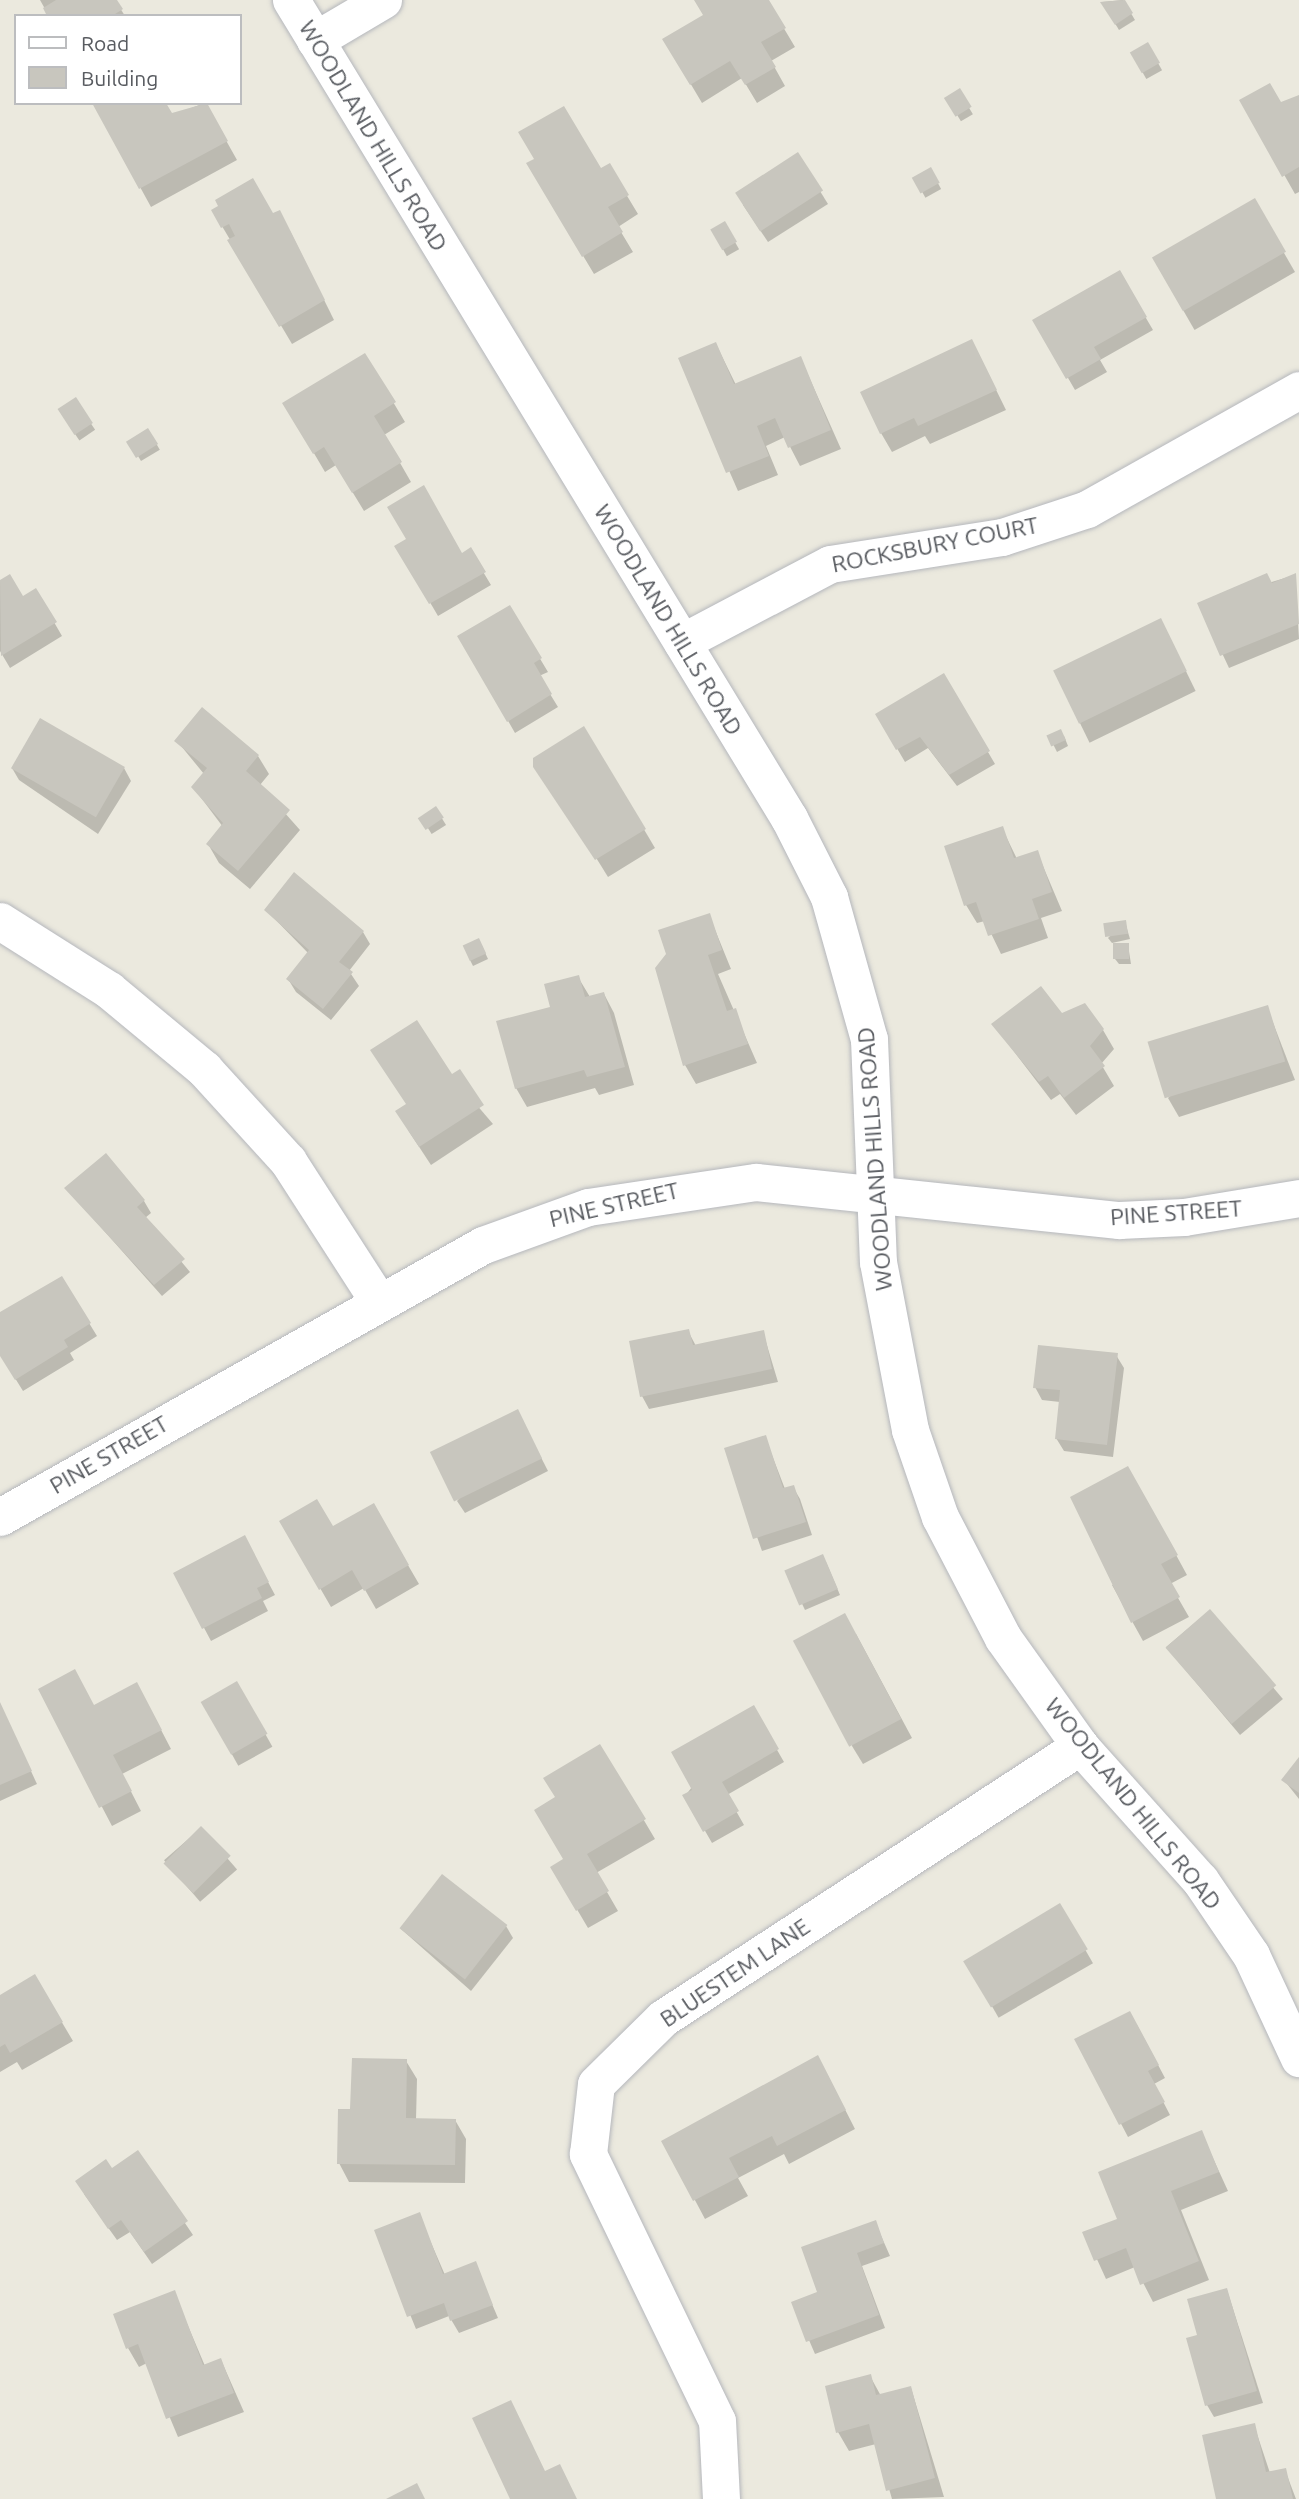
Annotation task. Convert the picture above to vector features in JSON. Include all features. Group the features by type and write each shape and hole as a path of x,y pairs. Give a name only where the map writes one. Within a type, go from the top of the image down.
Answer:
{"street":[{"name":"WOODLAND HILLS ROAD","path":"291,0 789,818 829,897 869,1039 878,1262 910,1430 940,1517 1003,1638 1080,1746 1200,1880 1251,1955 1296,2042"},
{"path":"316,40 383,0"},
{"name":"ROCKSBURY COURT","path":"682,642 830,564 1002,537 1087,509 1299,390"},
{"path":"0,921 109,990 213,1078 288,1161 379,1302"},
{"name":"PINE STREET","path":"0,1517 483,1245 643,1194 756,1182 877,1191 1054,1217 1119,1220 1184,1217 1299,1198"},
{"name":"BLUESTEM LANE","path":"721,2499 717,2421 588,2154 596,2084 663,2018 1080,1746"}],"building":[{"path":"56,0 117,0 123,9 115,14 46,14 43,8"},
{"path":"694,0 769,0 786,28 761,42 776,67 745,85 730,61 690,85 662,39 703,15"},
{"path":"1125,0 1133,13 1115,25 1100,2"},
{"path":"1148,42 1160,63 1142,73 1130,53"},
{"path":"1270,83 1281,102 1299,95 1299,167 1282,177 1239,100"},
{"path":"960,88 972,107 956,117 944,98"},
{"path":"93,105 167,105 172,113 208,105 228,141 139,189"},
{"path":"564,106 601,168 610,163 629,195 608,207 623,232 582,257 526,163 534,159 518,132"},
{"path":"798,152 823,191 760,231 735,193"},
{"path":"931,167 940,183 920,193 912,178"},
{"path":"253,178 273,213 280,210 325,300 279,327 227,240 235,236 229,224 221,228 211,210 218,206 215,200"},
{"path":"1255,198 1286,252 1183,311 1152,258"},
{"path":"725,221 737,242 722,250 710,230"},
{"path":"1120,270 1147,317 1094,347 1101,359 1066,379 1032,320"},
{"path":"972,339 997,390 918,426 914,418 880,434 860,392"},
{"path":"716,342 734,384 801,356 831,430 788,448 775,418 757,426 769,456 726,473 678,358"},
{"path":"365,353 396,402 374,416 402,462 352,493 324,447 313,454 282,403"},
{"path":"76,397 93,423 74,435 58,409"},
{"path":"148,428 158,444 136,458 126,442"},
{"path":"424,485 462,553 471,547 486,572 429,604 394,546 406,539 387,507"},
{"path":"1267,573 1272,583 1296,573 1299,624 1220,656 1197,603"},
{"path":"10,574 23,596 36,588 57,622 1,656 0,580"},
{"path":"510,605 542,658 534,663 552,694 507,722 457,636"},
{"path":"1161,618 1187,671 1079,724 1053,671"},
{"path":"944,673 990,751 949,775 920,737 896,750 875,714"},
{"path":"202,707 259,755 246,771 290,810 238,871 206,844 223,823 191,787 207,768 174,741"},
{"path":"40,718 125,767 96,817 11,768"},
{"path":"584,726 646,829 595,860 533,767 533,758"},
{"path":"1061,729 1066,740 1051,746 1046,736"},
{"path":"436,806 444,818 426,830 418,818"},
{"path":"1003,826 1014,858 1038,850 1052,892 1032,899 1039,919 988,936 976,902 964,906 944,846"},
{"path":"294,872 364,931 339,962 353,972 323,1009 286,979 309,950 264,910"},
{"path":"710,913 722,950 708,955 727,1011 736,1008 748,1044 683,1066 655,968 666,954 658,930"},
{"path":"1126,920 1128,934 1105,937 1103,923"},
{"path":"479,938 486,953 470,961 463,946"},
{"path":"1113,943 1129,943 1129,959 1113,959"},
{"path":"579,975 585,997 604,992 625,1067 587,1077 584,1070 515,1089 496,1021 550,1007 544,984"},
{"path":"1041,986 1062,1013 1085,1003 1104,1029 1090,1046 1105,1066 1064,1098 1048,1076 1039,1082 991,1024"},
{"path":"1268,1005 1285,1061 1165,1098 1148,1042"},
{"path":"417,1020 452,1074 460,1069 484,1105 419,1147 395,1111 406,1104 370,1050"},
{"path":"106,1153 145,1200 137,1207 185,1259 154,1285 64,1188"},
{"path":"62,1276 91,1323 64,1340 68,1347 15,1380 0,1356 0,1312"},
{"path":"689,1329 693,1345 764,1330 772,1369 640,1397 629,1341"},
{"path":"1038,1345 1118,1353 1107,1445 1055,1439 1060,1390 1033,1388"},
{"path":"518,1409 542,1458 454,1501 430,1452"},
{"path":"766,1435 783,1488 794,1485 806,1522 753,1539 724,1448"},
{"path":"1128,1466 1178,1555 1161,1564 1180,1597 1131,1623 1070,1497"},
{"path":"317,1499 333,1526 374,1503 409,1565 364,1591 352,1570 319,1590 279,1521"},
{"path":"245,1535 269,1582 257,1588 262,1598 202,1629 173,1573"},
{"path":"823,1554 838,1589 799,1605 784,1570"},
{"path":"1210,1609 1276,1685 1232,1724 1165,1648"},
{"path":"845,1613 901,1719 849,1747 793,1641"},
{"path":"75,1669 94,1705 137,1682 162,1730 113,1755 132,1791 99,1808 38,1689"},
{"path":"237,1681 268,1734 231,1755 201,1702"},
{"path":"0,1702 32,1771 0,1785"},
{"path":"754,1705 779,1749 722,1782 739,1811 703,1832 682,1795 692,1790 671,1752"},
{"path":"600,1744 646,1819 587,1854 609,1891 576,1911 550,1867 563,1859 534,1810 555,1797 543,1778"},
{"path":"1299,1757 1299,1793 1281,1780"},
{"path":"201,1826 231,1856 193,1893 164,1863"},
{"path":"442,1874 507,1925 465,1979 400,1928"},
{"path":"1060,1903 1088,1949 991,2007 963,1961"},
{"path":"35,1974 63,2022 10,2053 5,2044 0,2047 0,1995"},
{"path":"1130,2011 1159,2065 1148,2071 1165,2102 1119,2125 1074,2039"},
{"path":"818,2055 846,2110 777,2146 772,2136 729,2158 739,2177 693,2201 661,2141"},
{"path":"352,2058 407,2059 406,2118 456,2119 455,2165 337,2164 338,2109 350,2109"},
{"path":"1202,2130 1219,2172 1171,2191 1199,2261 1140,2285 1126,2248 1094,2261 1082,2232 1117,2219 1098,2172"},
{"path":"138,2150 188,2221 144,2252 121,2220 108,2229 75,2181 106,2159 112,2168"},
{"path":"420,2212 443,2274 476,2261 493,2305 450,2321 444,2303 407,2317 374,2230"},
{"path":"876,2220 884,2243 857,2253 879,2315 806,2342 791,2302 817,2292 801,2247"},
{"path":"1227,2288 1257,2391 1205,2406 1186,2338 1197,2335 1187,2299"},
{"path":"175,2290 203,2365 221,2358 234,2393 166,2419 138,2344 126,2349 113,2314"},
{"path":"871,2374 876,2395 911,2386 935,2478 886,2491 869,2424 836,2433 825,2386"},
{"path":"511,2400 545,2471 560,2464 577,2499 510,2499 472,2418"},
{"path":"1255,2423 1266,2472 1286,2468 1293,2499 1216,2499 1202,2435"},
{"path":"417,2483 425,2499 386,2499"}]}
